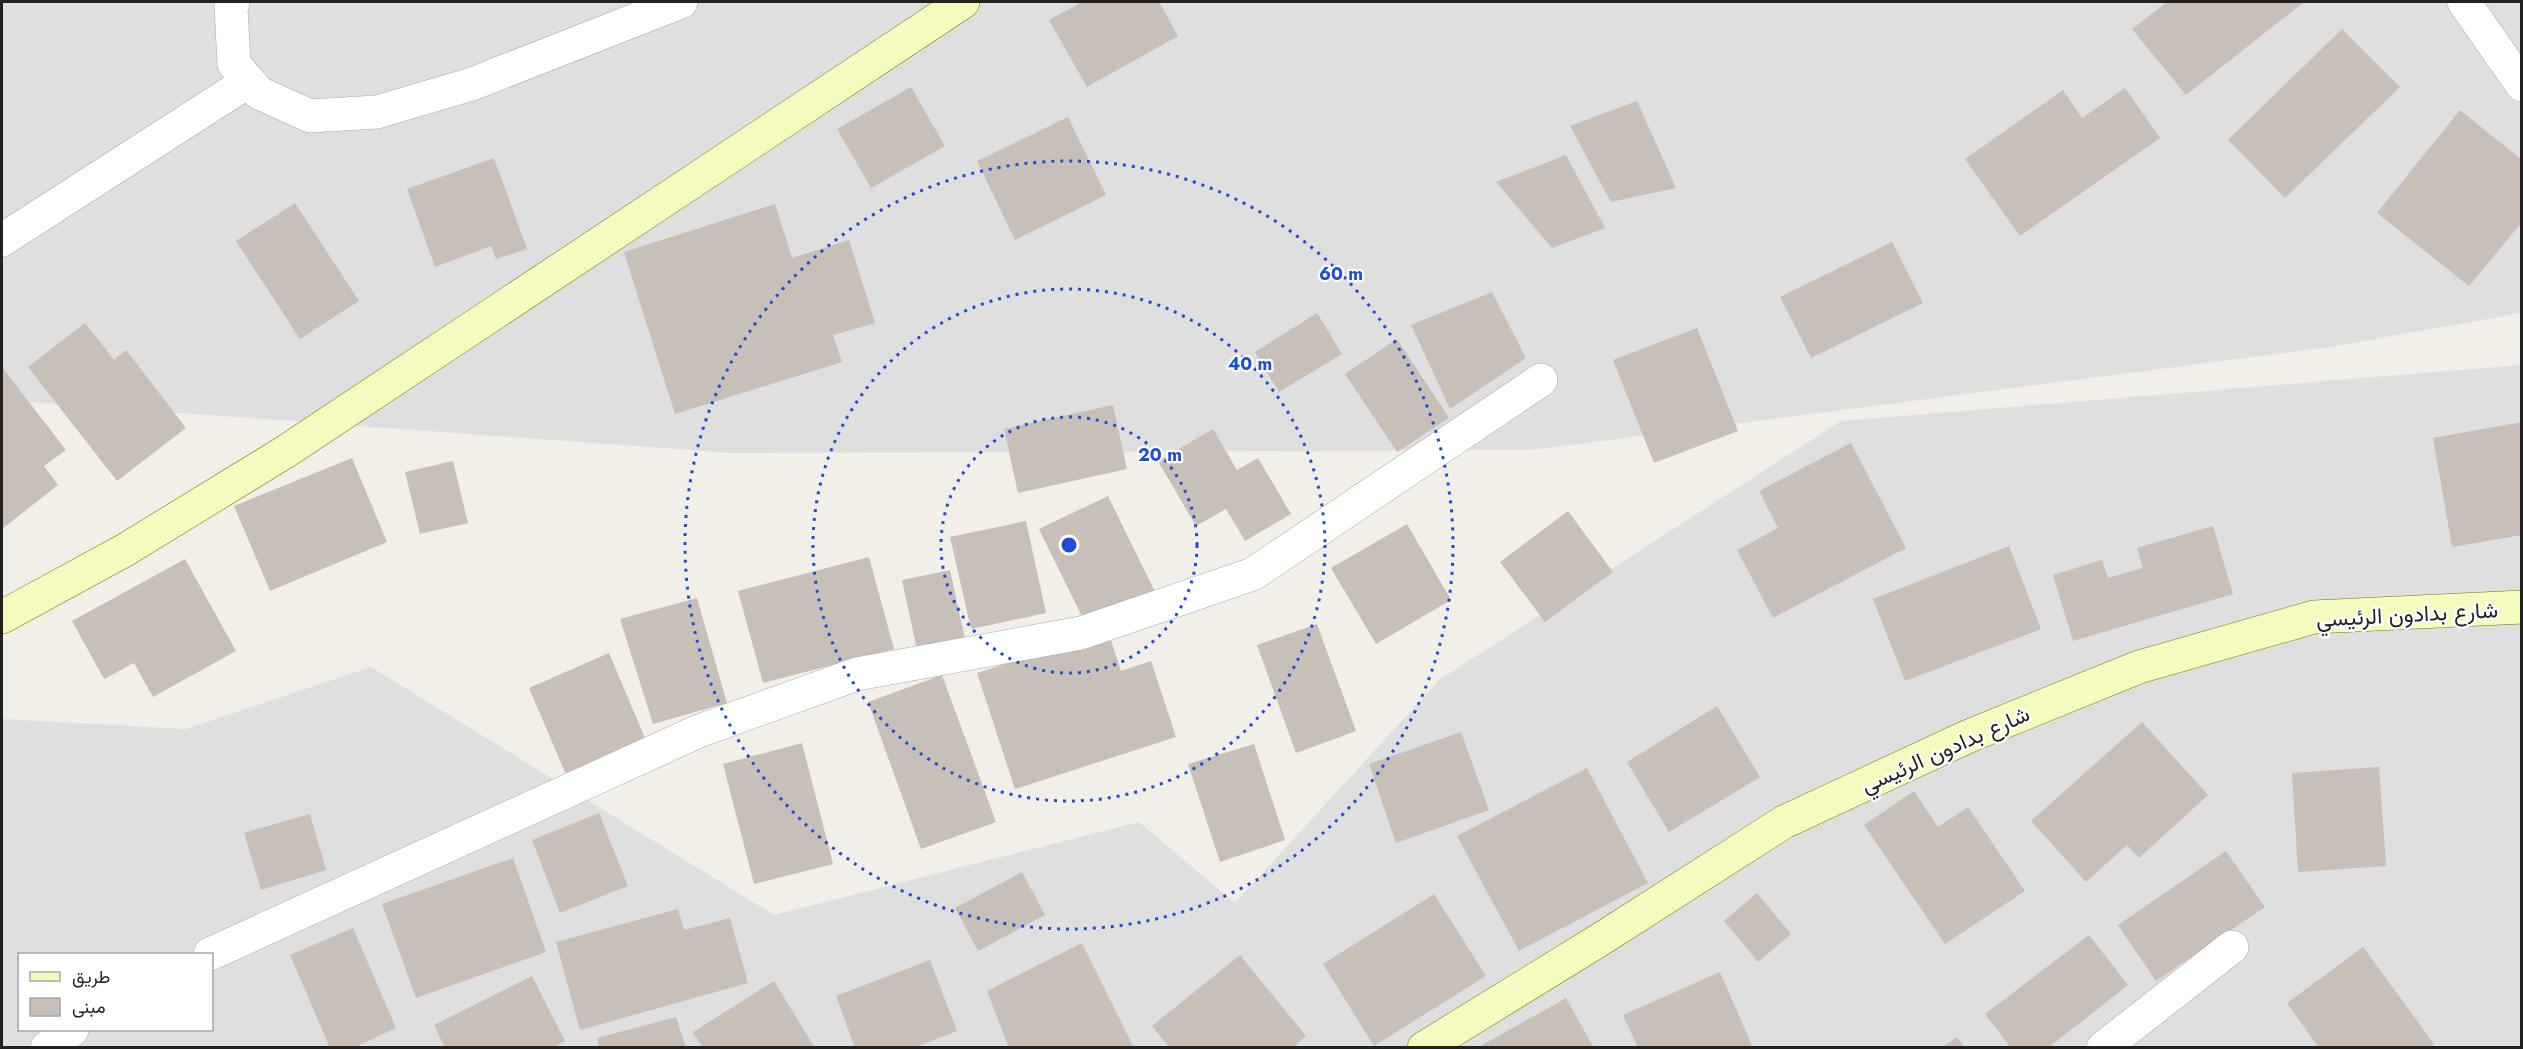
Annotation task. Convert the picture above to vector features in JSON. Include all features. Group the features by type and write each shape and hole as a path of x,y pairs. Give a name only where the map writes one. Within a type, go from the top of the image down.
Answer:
{"main road":[{"path":"2,617 125,550 285,452 963,2"},
{"name":"شارع بدادون الرئيسي","path":"1432,1045 1784,822 1969,736 2139,667 2314,617 2522,607"}],"street":[{"path":"233,2 231,8 234,64 259,93 310,116 377,112 472,84 681,2"},
{"path":"2464,2 2522,85"},
{"path":"2,240 249,81"},
{"path":"212,953 699,731 857,675 1081,633 1253,574 1541,380"},
{"path":"2103,1047 2232,947"},
{"path":"47,1047 69,1031"}],"shaded area":[{"path":"2,2 2521,2 2521,313 2330,347 1532,450 731,453 2,400"},
{"path":"2521,365 2521,1047 2,1047 2,719 186,729 371,667 774,915 1139,822 1235,903 1439,680 1841,421"}],"building":[{"path":"1082,2 1159,2 1178,36 1087,87 1049,20"},
{"path":"2167,2 2304,2 2186,95 2132,29"},
{"path":"2342,29 2400,87 2285,198 2228,140"},
{"path":"911,87 945,146 871,188 837,129"},
{"path":"2125,88 2160,138 2020,236 1965,159 2063,90 2082,118"},
{"path":"1637,101 1676,188 1611,202 1570,126"},
{"path":"2460,110 2522,160 2522,222 2469,286 2377,213"},
{"path":"1068,117 1106,195 1015,240 977,161"},
{"path":"1566,155 1605,228 1552,248 1496,182"},
{"path":"494,158 527,249 496,259 491,246 435,267 407,189"},
{"path":"295,203 359,301 300,339 236,241"},
{"path":"775,204 792,258 849,240 875,323 833,335 842,362 675,414 624,252"},
{"path":"1892,242 1923,303 1811,358 1780,297"},
{"path":"1492,292 1526,358 1450,409 1411,325"},
{"path":"1317,313 1342,354 1279,392 1255,352"},
{"path":"85,323 114,360 126,350 186,428 117,481 28,367"},
{"path":"1697,328 1738,431 1654,463 1613,360"},
{"path":"1397,339 1449,418 1397,452 1345,374"},
{"path":"2,367 66,450 44,466 58,485 2,529"},
{"path":"1113,405 1127,469 1018,493 1004,429"},
{"path":"2522,422 2522,535 2452,547 2433,438"},
{"path":"1213,429 1237,470 1258,458 1291,514 1245,541 1226,509 1196,526 1158,461"},
{"path":"1851,443 1906,548 1773,618 1737,550 1778,528 1759,491"},
{"path":"352,458 387,542 270,591 234,506"},
{"path":"453,461 468,523 420,534 405,472"},
{"path":"1108,496 1156,594 1087,627 1039,529"},
{"path":"1568,511 1613,572 1545,622 1500,562"},
{"path":"1026,521 1046,613 971,629 950,537"},
{"path":"1407,524 1451,600 1376,644 1331,568"},
{"path":"2213,526 2233,594 2073,641 2053,575 2102,560 2108,578 2143,568 2137,548"},
{"path":"2009,546 2041,629 1905,681 1873,599"},
{"path":"869,557 894,649 763,683 738,591"},
{"path":"185,559 236,651 153,697 134,663 104,679 72,621"},
{"path":"950,570 965,639 917,650 902,580"},
{"path":"697,598 727,703 653,724 620,619"},
{"path":"1317,624 1356,731 1296,753 1257,645"},
{"path":"1108,631 1121,671 1151,661 1176,737 1015,789 977,673"},
{"path":"609,653 650,750 570,784 529,688"},
{"path":"942,675 996,822 921,849 868,702"},
{"path":"1717,706 1760,777 1669,832 1627,762"},
{"path":"2142,722 2208,795 2139,858 2127,845 2086,882 2031,821"},
{"path":"1461,732 1489,810 1396,843 1369,764"},
{"path":"802,743 833,864 754,884 723,764"},
{"path":"1254,744 1285,840 1220,862 1188,764"},
{"path":"2379,767 2386,866 2298,872 2292,773"},
{"path":"1587,768 1648,883 1519,951 1457,836"},
{"path":"1914,791 1938,827 1968,807 2025,891 1945,944 1864,825"},
{"path":"599,813 628,886 560,913 532,840"},
{"path":"310,814 326,870 261,890 244,833"},
{"path":"2226,851 2265,907 2156,981 2118,925"},
{"path":"513,858 546,952 416,998 382,904"},
{"path":"1022,872 1045,915 978,951 955,908"},
{"path":"1757,893 1791,934 1758,962 1724,921"},
{"path":"1434,894 1486,976 1374,1046 1323,964"},
{"path":"678,909 684,930 730,918 748,983 580,1030 556,942"},
{"path":"353,928 396,1028 353,1048 330,1048 290,955"},
{"path":"2089,935 2128,985 2048,1048 2011,1048 1985,1014"},
{"path":"1082,943 1134,1048 1009,1048 987,991"},
{"path":"2363,947 2434,1044 2429,1048 2319,1048 2287,1003"},
{"path":"1240,955 1306,1036 1292,1048 1170,1048 1152,1026"},
{"path":"930,960 957,1031 913,1048 855,1048 836,996"},
{"path":"1720,972 1753,1048 1638,1048 1623,1015"},
{"path":"532,976 565,1041 553,1048 445,1048 434,1025"},
{"path":"774,981 815,1048 703,1048 693,1032"},
{"path":"1566,998 1594,1048 1477,1048"},
{"path":"676,1017 686,1048 599,1048 597,1038"},
{"path":"1957,1037 1965,1048 1941,1048"}]}
